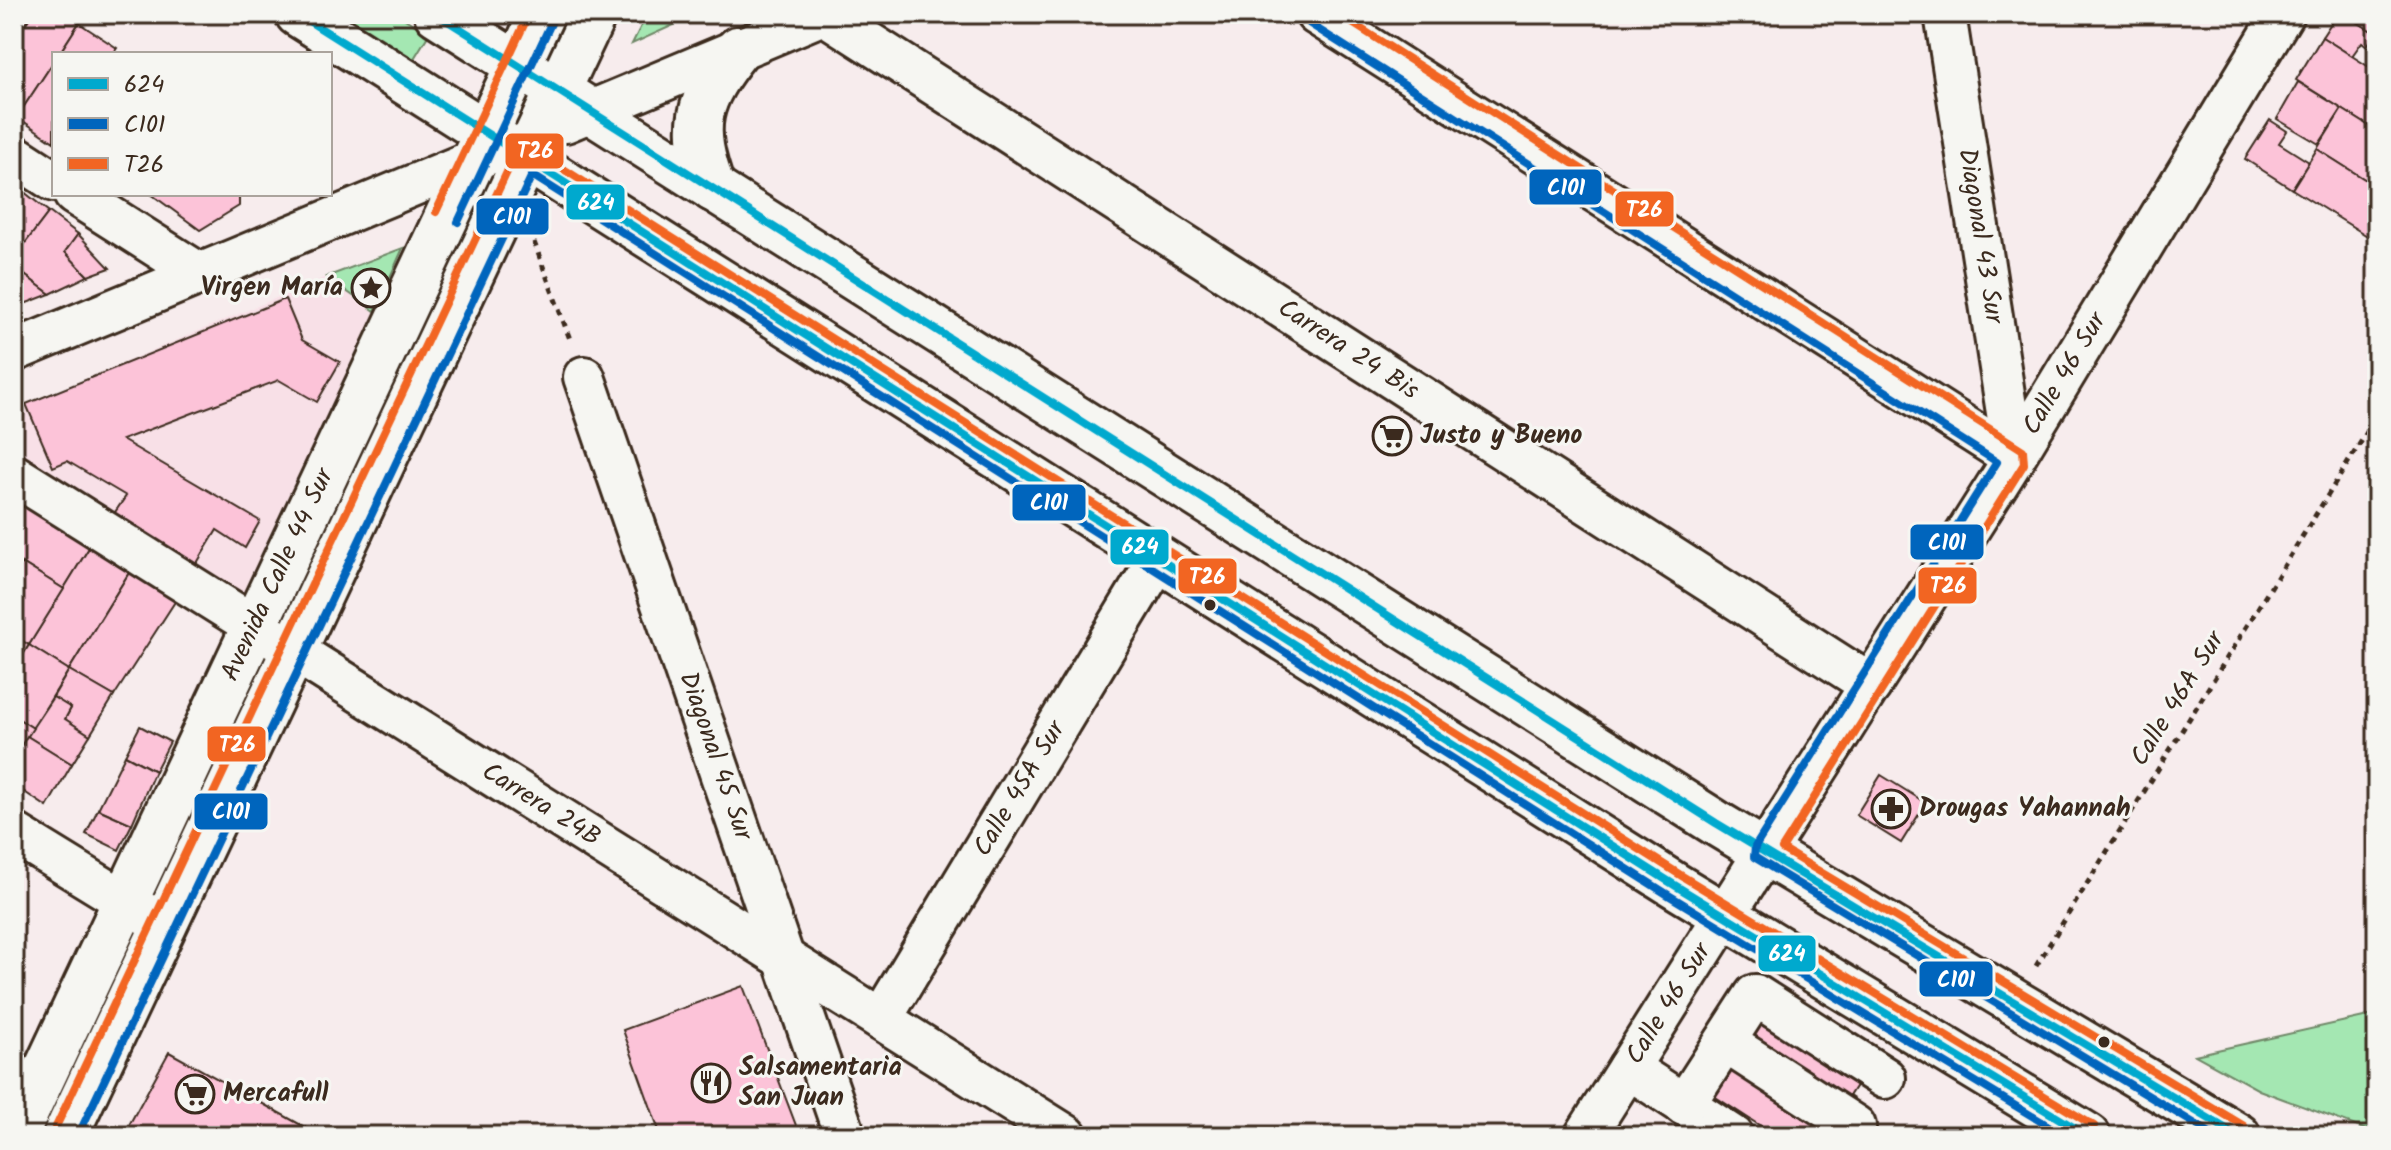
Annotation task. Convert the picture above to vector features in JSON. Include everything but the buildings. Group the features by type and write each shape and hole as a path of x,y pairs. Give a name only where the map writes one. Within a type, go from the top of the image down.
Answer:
{"main road":[{"path":"298,14 1725,916 2088,1136"},
{"path":"437,14 1765,853 2238,1136"},
{"name":"Avenida Calle 44 Sur","path":"65,1136 296,652 507,146 518,65 542,14"},
{"name":"Avenida Calle 44 Sur","path":"15,1136 254,626 507,146 575,100 594,14"},
{"path":"713,189 699,146 697,125 704,99 738,49"}],"street":[{"path":"575,100 738,49 824,14"},
{"name":"Carrera 24 Bis","path":"824,14 1871,685"},
{"path":"1316,14 2014,458"},
{"name":"Diagonal 43 Sur","path":"1945,14 2014,458"},
{"name":"Calle 46 Sur","path":"1585,1136 2014,458 2283,14"},
{"path":"14,351 507,146"},
{"path":"14,155 52,180"},
{"path":"77,196 200,274"},
{"name":"Diagonal 45 Sur","path":"584,377 845,1136"},
{"name":"Carrera 24B","path":"14,475 1067,1136"},
{"name":"Calle 45A Sur","path":"881,1019 1159,558"},
{"path":"14,833 164,926"},
{"path":"1684,1105 1755,995 1885,1078"},
{"path":"1725,1042 1852,1131 1914,1032"},
{"path":"1628,1068 1733,1136"}],"path":[{"path":"531,233 584,377"},
{"name":"Calle 46A Sur","path":"2013,1003 2377,416"}],"shaded area":[{"path":"326,277 375,311 241,596 14,460 14,409"}],"green space":[{"path":"340,14 397,14 429,34 413,60"},
{"path":"647,14 698,14 632,44"},
{"path":"403,248 375,311 326,277"},
{"path":"2377,1014 2377,1134 2259,1090 2195,1055"}],"transit line":[{"name":"624","path":"298,14 1676,886 2088,1136"},
{"name":"624","path":"437,14 1716,823 2238,1136"},
{"name":"T26","path":"436,212 529,14"},
{"name":"T26","path":"1338,14 2023,450 2024,464 1782,849 2244,1126"},
{"name":"C101","path":"458,222 553,19"},
{"name":"C101","path":"1310,24 1997,462 1755,847 1754,857 2215,1136"},
{"name":"T26","path":"54,1131 516,153 527,146 1682,876 2094,1126"},
{"name":"C101","path":"78,1136 532,175 1670,896 2065,1136"}],"place":[{"name":"Virgen María","path":"371,288"},
{"name":"Justo y Bueno","path":"1392,436"},
{"name":"Drougas Yahannah","path":"1891,809"},
{"name":"Salsamentaria San Juan","path":"711,1083"},
{"name":"Mercafull","path":"195,1094"}]}
